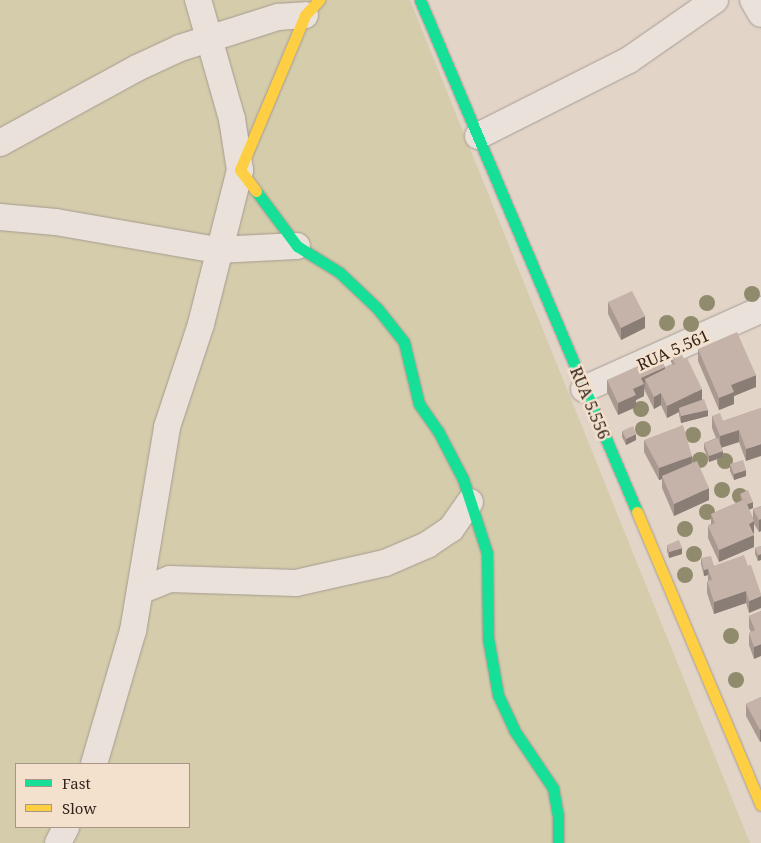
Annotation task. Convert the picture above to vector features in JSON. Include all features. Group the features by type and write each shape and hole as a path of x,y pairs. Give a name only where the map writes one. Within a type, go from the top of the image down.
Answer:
{"street":[{"path":"198,0 232,119 240,170 297,246 339,272 377,308 404,342 419,404 450,455 470,502 487,553 488,638 498,695 514,730 553,788 558,814 558,843"},
{"name":"RUA 5.556","path":"420,0 761,805"},
{"path":"478,136 629,60 715,0"},
{"path":"752,0 761,13"},
{"path":"0,143 136,68 180,48 312,8"},
{"path":"94,763 118,689 140,591 167,427 200,324 217,250 240,170 312,8"},
{"path":"0,217 56,222 217,250 297,246"},
{"name":"RUA 5.561","path":"584,389 759,317"},
{"path":"140,591 170,579 296,583 384,563 427,544 451,529 470,502"},
{"path":"58,843 66,828"},
{"path":"74,843 75,828"}],"shaded area":[{"path":"0,0 410,0 750,843 0,843"}],"building":[{"path":"632,291 645,316 621,328 608,302"},
{"path":"737,332 756,375 731,385 734,392 719,398 698,349"},
{"path":"680,351 684,359 675,364 671,356"},
{"path":"660,356 665,367 641,378 644,384 633,389 636,395 618,403 607,380"},
{"path":"687,358 702,389 667,406 661,393 654,397 645,379"},
{"path":"704,399 708,410 681,416 679,408"},
{"path":"761,408 761,444 746,449 739,430 720,436 712,416 720,413 723,421"},
{"path":"683,425 692,456 659,468 644,440"},
{"path":"633,426 636,434 626,439 622,431"},
{"path":"718,438 723,451 709,456 704,443"},
{"path":"743,460 746,470 734,474 730,464"},
{"path":"697,461 709,488 674,504 662,476"},
{"path":"748,490 753,502 747,504 740,494"},
{"path":"745,499 754,521 749,524 754,535 719,550 708,526 715,523 711,514"},
{"path":"761,506 761,519 759,520 753,509"},
{"path":"679,540 682,548 669,552 667,545"},
{"path":"761,546 761,554 758,555 755,548"},
{"path":"744,555 748,566 751,565 761,596 749,601 746,591 714,602 707,581 712,580 708,568"},
{"path":"711,556 714,566 704,570 701,558"},
{"path":"761,611 761,644 754,647 749,633 755,630 749,616"},
{"path":"761,697 761,729 760,730 746,704"}],"traffic: fast":[{"path":"420,0 637,512"},
{"path":"256,191 297,246 339,272 377,308 404,342 419,404 438,431 463,479 487,553 488,638 498,695 514,730 553,788 558,815 558,843"}],"traffic: slow":[{"path":"256,191 240,170 305,15 319,0"},
{"path":"637,512 761,805"}]}
